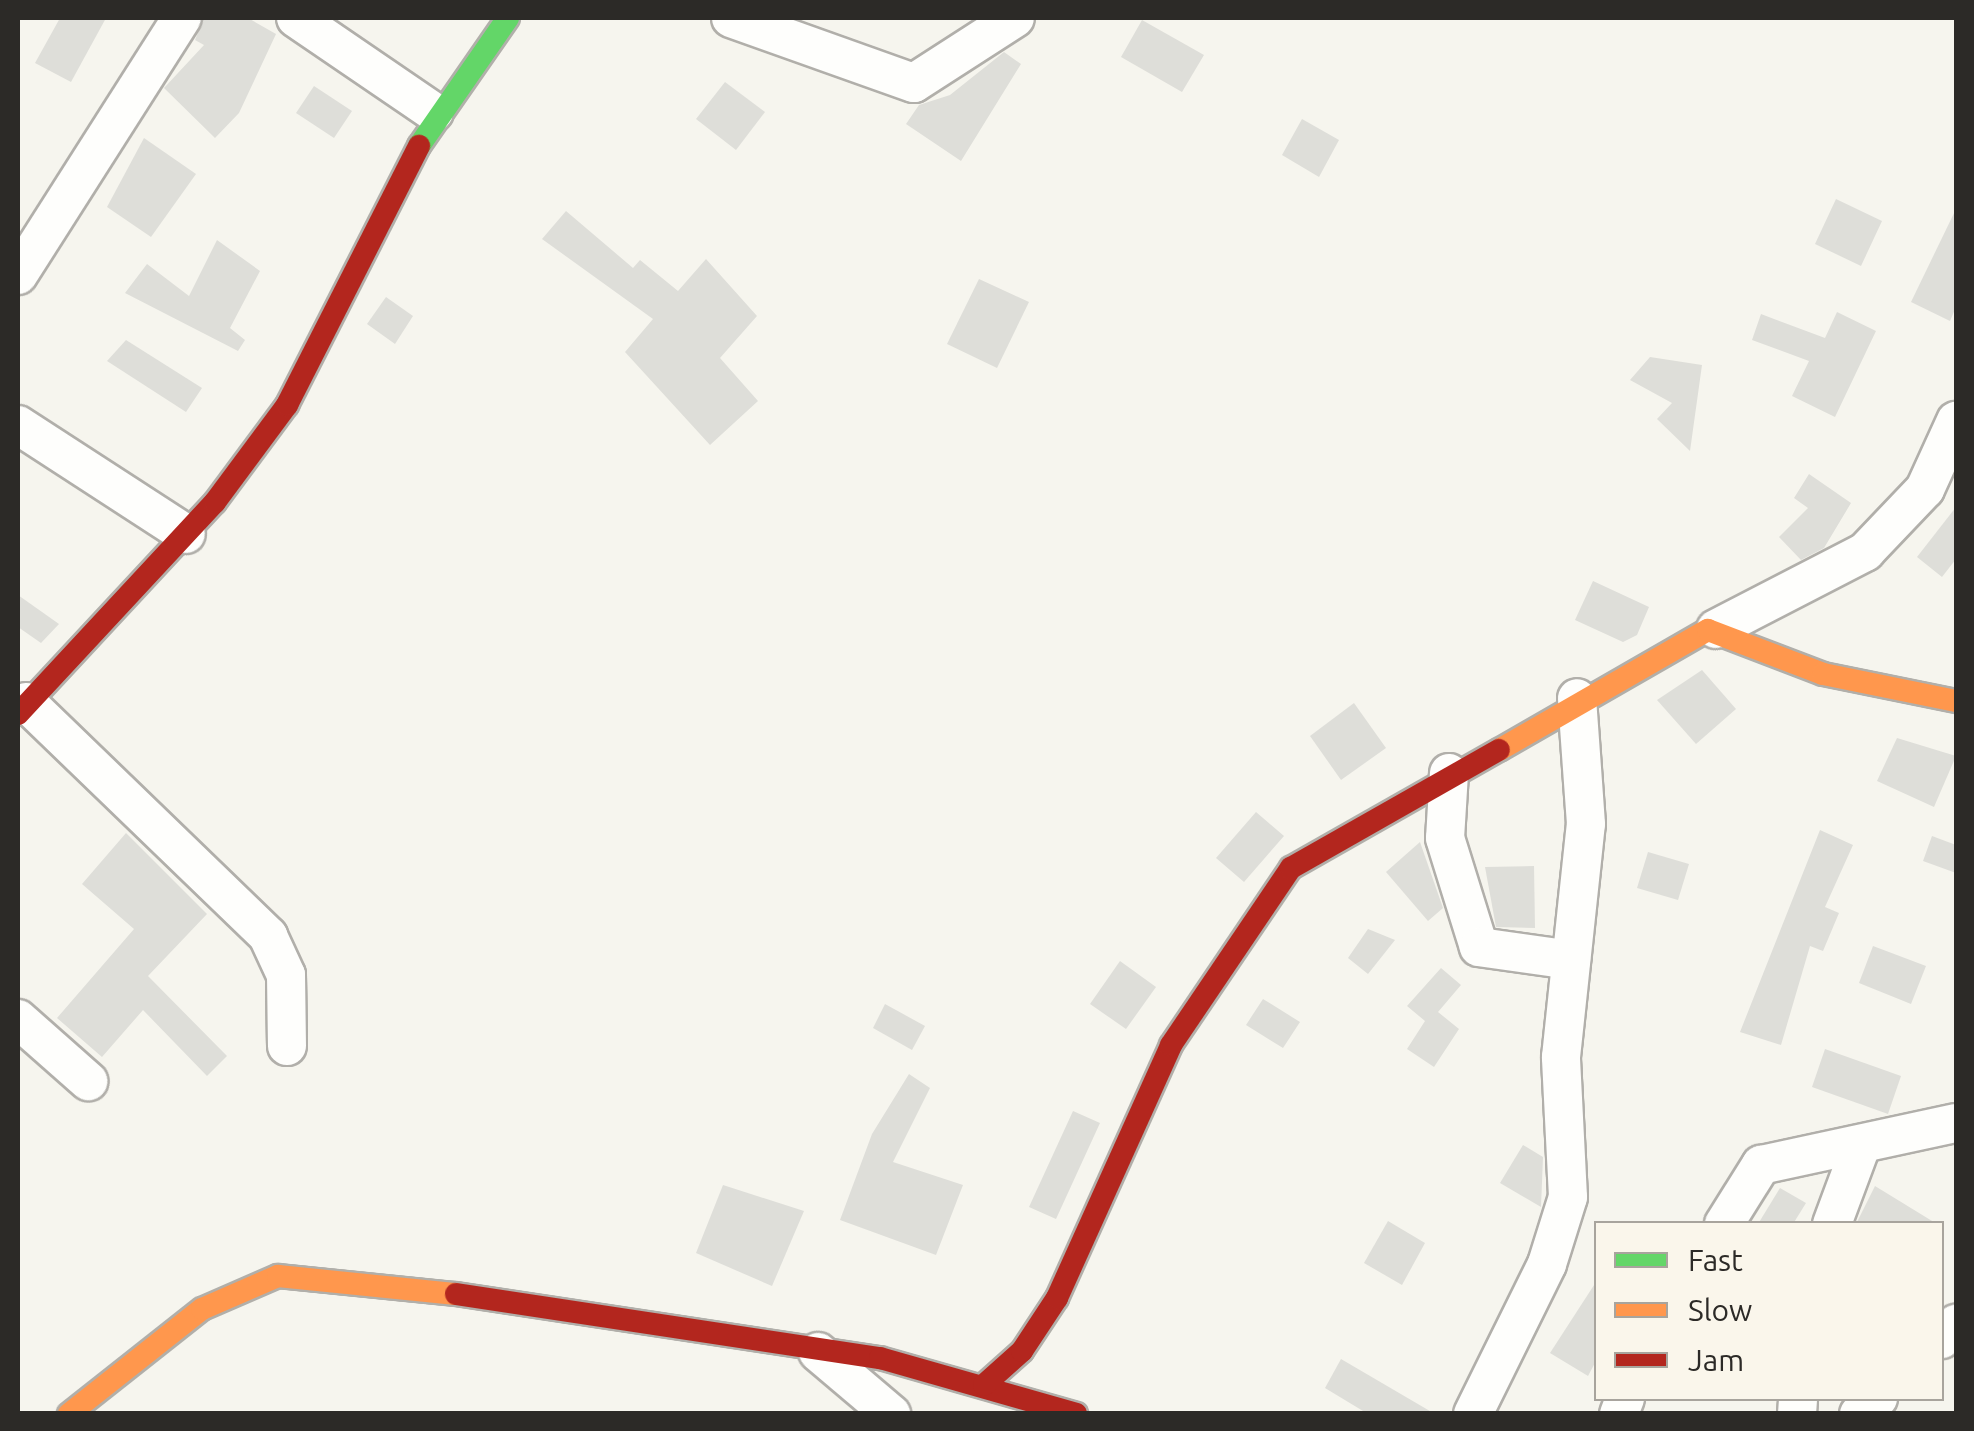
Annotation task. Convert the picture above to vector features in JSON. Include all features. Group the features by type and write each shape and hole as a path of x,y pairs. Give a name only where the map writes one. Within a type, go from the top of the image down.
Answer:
{"street":[{"path":"18,275 182,18"},
{"path":"296,18 434,112"},
{"path":"287,1046 286,975 268,936 22,708 186,534 287,404 434,112 508,18"},
{"path":"731,18 914,83 1015,18"},
{"path":"18,425 186,534"},
{"path":"984,1384 1022,1351 1057,1298 1171,1045 1292,868 1578,698 1864,552 1907,514 1952,447"},
{"path":"1716,630 1823,674 1956,702"},
{"path":"1472,1414 1567,1208 1561,1057 1586,824 1578,698"},
{"path":"1449,773 1445,838 1479,947 1571,960"},
{"path":"18,1019 88,1081"},
{"path":"1726,1221 1762,1164 1956,1123"},
{"path":"1833,1221 1861,1146"},
{"path":"69,1414 202,1310 278,1276 367,1276 984,1384 1076,1414"},
{"path":"818,1352 892,1414"}],"building":[{"path":"60,18 106,18 71,82 35,63"},
{"path":"204,18 248,18 276,34 239,113 215,138 164,88 204,45 195,40"},
{"path":"1142,20 1204,55 1182,92 1121,57"},
{"path":"1004,52 1021,64 961,161 906,124 919,105 950,95"},
{"path":"725,82 765,112 736,150 696,119"},
{"path":"314,86 352,111 334,138 296,113"},
{"path":"1302,119 1339,140 1319,177 1282,155"},
{"path":"144,138 196,174 151,237 107,207"},
{"path":"1836,199 1882,221 1861,266 1815,244"},
{"path":"1956,209 1956,307 1950,321 1911,302"},
{"path":"566,211 633,268 640,260 678,291 706,259 757,316 720,358 758,401 710,445 625,352 653,319 542,239"},
{"path":"217,240 260,271 230,328 245,340 238,351 125,293 147,264 189,296"},
{"path":"979,279 1029,302 997,368 947,344"},
{"path":"386,297 413,316 395,344 367,324"},
{"path":"1837,312 1876,331 1835,417 1792,396 1809,361 1752,340 1761,314 1825,338"},
{"path":"126,340 202,388 186,412 107,361"},
{"path":"1650,357 1702,365 1690,451 1657,419 1672,403 1630,380"},
{"path":"1809,474 1851,503 1824,548 1801,560 1779,537 1808,508 1794,498"},
{"path":"1956,507 1956,559 1942,577 1917,557"},
{"path":"1593,581 1649,607 1637,635 1623,642 1575,620"},
{"path":"18,595 59,624 41,643 18,627"},
{"path":"1702,670 1736,709 1696,744 1657,700"},
{"path":"1354,703 1386,748 1341,780 1310,736"},
{"path":"1897,738 1956,756 1934,807 1877,781"},
{"path":"1256,812 1284,836 1244,882 1216,858"},
{"path":"1820,830 1853,845 1825,907 1839,913 1823,951 1810,946 1781,1045 1740,1032"},
{"path":"126,833 207,914 148,976 227,1056 207,1076 143,1010 102,1057 57,1018 134,929 82,884"},
{"path":"1932,836 1956,845 1956,873 1923,861"},
{"path":"1420,842 1443,908 1428,921 1386,872"},
{"path":"1648,852 1689,864 1678,900 1637,888"},
{"path":"1534,866 1535,928 1496,927 1485,867"},
{"path":"1368,929 1395,940 1368,974 1348,958"},
{"path":"1873,946 1926,966 1911,1004 1859,983"},
{"path":"1120,961 1156,987 1126,1029 1090,1004"},
{"path":"1441,968 1461,985 1438,1012 1459,1029 1434,1067 1407,1049 1425,1021 1407,1006"},
{"path":"1263,999 1300,1022 1283,1048 1246,1025"},
{"path":"885,1004 925,1026 912,1050 873,1028"},
{"path":"1825,1049 1901,1076 1888,1114 1812,1087"},
{"path":"909,1074 930,1088 893,1162 963,1185 936,1255 840,1220 872,1134"},
{"path":"1073,1111 1100,1123 1056,1219 1029,1207"},
{"path":"1523,1145 1543,1157 1541,1207 1500,1183"},
{"path":"723,1185 804,1211 772,1286 696,1253"},
{"path":"1875,1186 1932,1221 1858,1221"},
{"path":"1780,1188 1806,1203 1795,1221 1760,1221"},
{"path":"1388,1221 1425,1243 1402,1285 1364,1263"},
{"path":"1594,1285 1594,1365 1588,1376 1550,1353"},
{"path":"1341,1359 1435,1414 1368,1414 1325,1388"}],"traffic: fast":[{"path":"419,146 508,18"}],"traffic: slow":[{"path":"1499,750 1708,630 1823,674 1956,701"},
{"path":"69,1414 202,1309 278,1276 456,1294"}],"traffic: jam":[{"path":"18,714 215,502 287,405 419,146"},
{"path":"984,1385 1022,1351 1057,1298 1171,1045 1291,868 1499,750"},
{"path":"456,1294 880,1358 1076,1414"}]}
